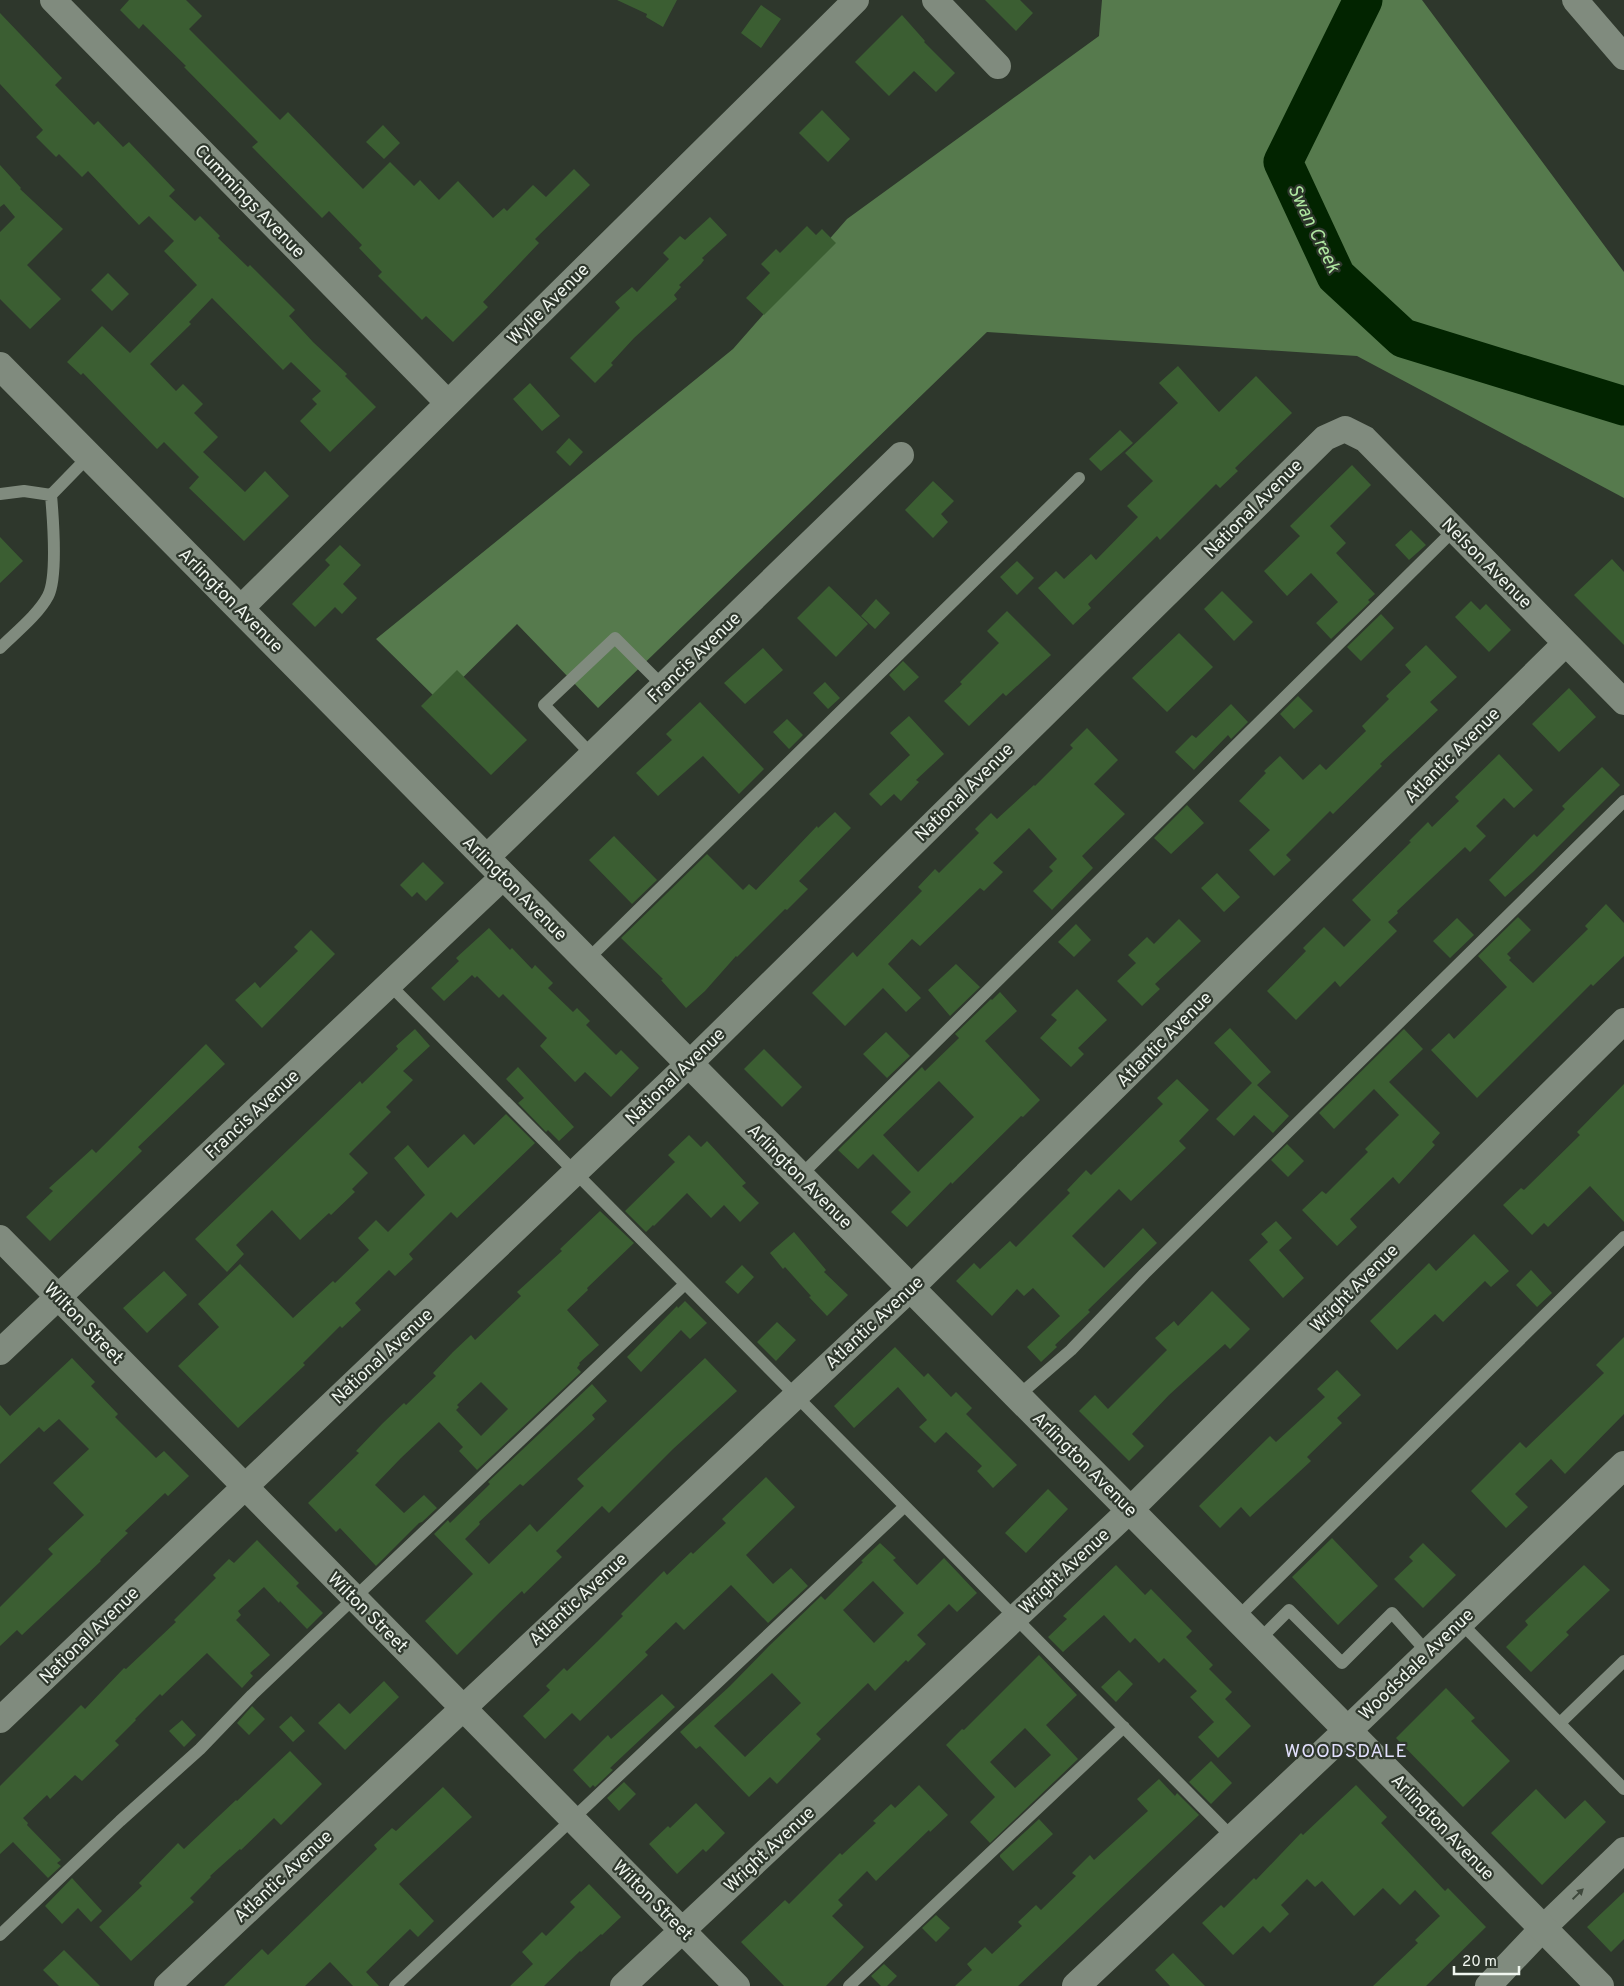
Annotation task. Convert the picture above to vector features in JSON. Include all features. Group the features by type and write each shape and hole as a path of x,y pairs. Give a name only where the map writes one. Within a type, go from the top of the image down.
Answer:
{"street":[{"name":"Cummings Avenue","path":"53,0 448,403"},
{"name":"Wylie Avenue","path":"240,609 856,0"},
{"path":"935,0 998,66"},
{"path":"1575,0 1624,57"},
{"name":"Arlington Avenue","path":"0,366 1600,1986"},
{"name":"Nelson Avenue","path":"1346,429 1365,439 1624,702"},
{"name":"National Avenue","path":"0,1720 689,1064 1325,438 1346,429"},
{"name":"Francis Avenue","path":"0,1352 389,984 495,867 592,755 901,455"},
{"name":"Atlantic Avenue","path":"167,1986 911,1288 1566,643"},
{"name":"Wright Avenue","path":"623,1986 1130,1510 1624,1021"},
{"name":"Wilton Street","path":"0,1238 737,1986"},
{"name":"Woodsdale Avenue","path":"1076,1986 1348,1730 1624,1465"},
{"path":"1488,1986 1543,1928 1624,1850"}],"lane":[{"path":"0,648 28,621 48,596 53,571 51,495 89,456"},
{"path":"587,960 1079,478"},
{"path":"0,494 24,491 51,495"},
{"path":"800,1176 1454,530"},
{"path":"592,755 544,705 615,638 663,686"},
{"path":"1018,1396 1071,1350 1144,1274 1624,802"},
{"path":"389,984 1233,1838"},
{"path":"1238,1618 1624,1237"},
{"path":"0,1935 120,1821 200,1749 252,1695 686,1284"},
{"path":"396,1986 905,1506"},
{"path":"1259,1640 1289,1610 1342,1663 1392,1613 1428,1653"},
{"path":"1460,1622 1624,1788"},
{"path":"1560,1723 1624,1662"},
{"path":"849,1986 1124,1727"}],"green space":[{"path":"1102,0 1422,0 1624,272 1624,498 1357,356 987,332 598,708 517,624 439,701 376,639 733,349 847,219 1099,36"}],"building":[{"path":"129,0 186,0 202,16 189,29 280,120 288,112 363,189 390,162 414,186 420,180 439,200 458,181 493,218 504,208 507,211 533,185 546,197 574,169 590,185 535,239 539,243 483,302 488,307 453,342 426,316 422,320 378,276 382,272 359,248 362,245 329,211 322,218 252,147 258,142 184,67 186,66 143,24 139,29 120,10"},
{"path":"617,0 677,0 663,27 646,17 647,14"},
{"path":"985,0 1020,0 1033,13 1016,31"},
{"path":"761,5 781,19 761,48 741,33"},
{"path":"0,13 62,78 55,85 94,125 98,121 123,147 129,142 175,190 169,196 195,221 200,216 220,236 218,238 248,267 250,265 295,310 289,316 347,374 345,376 376,407 330,452 300,421 317,404 312,399 321,391 291,362 283,370 212,298 189,322 191,324 150,364 176,391 183,384 203,404 194,413 218,437 203,452 245,492 265,471 289,496 244,541 189,488 199,477 164,442 157,449 83,373 81,375 67,362 102,326 130,353 197,285 164,251 174,241 149,216 139,225 88,171 82,177 59,154 56,157 36,137 43,130 0,84"},
{"path":"902,15 924,42 955,73 936,92 914,71 889,96 855,62"},
{"path":"822,110 850,139 828,162 799,133"},
{"path":"383,125 400,143 384,159 366,142"},
{"path":"0,165 20,189 63,229 27,265 61,299 30,329 0,299 0,232 15,217 4,204 0,207"},
{"path":"710,217 727,235 702,258 704,260 701,264 679,285 681,287 674,295 677,299 634,338 611,363 613,365 595,383 570,358 620,308 615,302 632,287 637,292 669,259 663,253 680,236 685,240"},
{"path":"807,226 816,235 822,229 836,243 764,315 746,298 770,273 761,264 776,249 780,253"},
{"path":"108,273 129,294 112,311 91,290"},
{"path":"1178,366 1219,412 1256,376 1292,413 1235,468 1238,471 1220,488 1216,484 1160,540 1157,536 1088,604 1091,608 1073,625 1038,588 1056,571 1064,579 1091,554 1096,560 1138,517 1127,506 1153,481 1125,453 1178,403 1159,383"},
{"path":"530,383 560,416 542,431 513,399"},
{"path":"1120,430 1133,443 1101,471 1089,459"},
{"path":"569,438 583,452 570,466 556,452"},
{"path":"1352,465 1371,485 1330,526 1346,543 1336,553 1375,594 1368,600 1370,602 1331,639 1316,623 1338,602 1311,573 1287,596 1264,571 1300,536 1290,526"},
{"path":"933,481 954,501 941,514 948,522 933,538 905,510"},
{"path":"1411,530 1426,545 1409,560 1395,545"},
{"path":"0,537 23,561 0,583"},
{"path":"340,545 361,565 343,584 357,598 342,614 335,607 315,627 292,604 330,565 325,560"},
{"path":"1612,559 1624,572 1624,645 1574,595"},
{"path":"1017,561 1034,578 1017,595 1000,577"},
{"path":"829,586 868,624 836,657 797,618"},
{"path":"1222,591 1253,622 1234,641 1204,609"},
{"path":"876,599 890,613 875,629 861,616"},
{"path":"1471,601 1480,610 1486,604 1511,630 1489,652 1455,617"},
{"path":"1007,611 1051,655 1006,696 1003,693 969,726 944,701 999,643 987,631"},
{"path":"1381,614 1394,628 1361,661 1347,647"},
{"path":"1179,633 1213,667 1167,712 1132,678"},
{"path":"1426,645 1457,677 1430,702 1438,710 1380,764 1382,766 1333,814 1330,811 1286,855 1291,860 1274,876 1249,850 1270,830 1239,801 1266,773 1264,771 1280,756 1303,780 1320,764 1326,770 1366,731 1362,726 1389,699 1386,696 1411,672 1405,665"},
{"path":"763,648 783,670 745,704 724,683"},
{"path":"903,661 919,677 904,691 889,675"},
{"path":"457,670 527,740 491,775 421,706"},
{"path":"825,682 840,698 828,709 813,693"},
{"path":"1569,688 1596,717 1559,752 1532,724"},
{"path":"1298,696 1313,711 1294,729 1280,714"},
{"path":"700,702 764,769 739,794 703,756 658,796 636,773 672,740 666,734"},
{"path":"1231,704 1248,722 1231,739 1228,735 1194,770 1175,752 1192,735 1196,738"},
{"path":"909,716 944,754 916,780 919,782 901,801 894,794 881,806 869,794 910,755 890,733"},
{"path":"787,719 803,735 789,749 773,732"},
{"path":"1087,728 1118,760 1094,784 1125,814 1082,856 1093,868 1052,910 1033,891 1053,871 1049,867 1057,859 1029,828 993,863 1003,872 984,891 980,888 920,946 912,939 888,964 921,998 906,1012 883,988 845,1026 812,993 853,952 857,957 922,891 918,887 935,869 939,873 979,833 975,829 991,813 997,819 1035,786 1073,748 1070,745"},
{"path":"1499,754 1533,790 1514,808 1504,798 1476,826 1486,836 1470,852 1465,847 1397,911 1398,913 1388,922 1397,931 1340,987 1335,981 1296,1020 1267,991 1306,951 1303,948 1324,927 1344,947 1371,920 1352,900 1411,842 1409,841 1428,822 1432,827 1459,801 1455,797"},
{"path":"1602,767 1620,785 1533,872 1505,897 1489,880 1534,834 1537,837 1565,809 1562,806"},
{"path":"1187,805 1204,823 1171,854 1154,838"},
{"path":"835,812 851,828 799,881 808,889 736,956 705,991 686,1008 661,980 663,979 621,938 707,854 743,890 749,884 756,890 817,826 818,828"},
{"path":"614,836 657,880 632,904 589,860"},
{"path":"423,862 444,883 426,901 417,892 412,897 400,885"},
{"path":"1217,873 1240,897 1224,912 1201,888"},
{"path":"1606,904 1624,923 1624,956 1593,986 1591,984 1477,1098 1431,1050 1449,1033 1454,1039 1507,987 1478,956 1518,917 1531,930 1507,954 1511,958 1509,960 1533,983 1588,929 1585,926"},
{"path":"1457,918 1474,935 1450,958 1433,941"},
{"path":"1179,919 1201,941 1155,984 1160,989 1142,1006 1117,981 1136,963 1128,955 1147,937 1154,944"},
{"path":"1076,924 1091,940 1074,957 1058,942"},
{"path":"489,928 532,969 535,965 553,983 548,988 573,1012 577,1008 590,1021 586,1025 616,1055 621,1050 639,1068 611,1097 585,1072 575,1082 540,1046 547,1038 503,994 499,998 477,976 475,978 472,975 444,1001 431,988 459,961 456,958"},
{"path":"311,930 335,954 262,1028 235,1000 255,982 260,988 298,951 294,947"},
{"path":"956,964 980,987 950,1016 928,990"},
{"path":"1077,989 1107,1020 1078,1048 1084,1054 1071,1067 1040,1038 1057,1020 1051,1015"},
{"path":"1000,992 1017,1011 985,1041 1040,1100 1023,1117 1021,1116 952,1184 951,1182 907,1227 891,1212 911,1192 873,1154 858,1169 838,1150 922,1067 925,1071 959,1038 955,1034","holes":["939,1081 974,1117 918,1172 883,1135"]},
{"path":"1230,1028 1271,1072 1257,1085 1289,1116 1273,1133 1254,1115 1234,1136 1216,1119 1252,1083 1214,1043"},
{"path":"415,1029 430,1046 403,1071 413,1080 386,1107 391,1112 349,1154 368,1173 352,1189 355,1192 331,1215 329,1213 300,1240 272,1210 236,1245 244,1254 227,1272 195,1239 360,1081 362,1084 398,1049 396,1046"},
{"path":"1404,1029 1423,1049 1389,1082 1440,1133 1432,1142 1435,1145 1399,1184 1393,1177 1350,1219 1357,1227 1337,1246 1302,1210 1322,1191 1326,1194 1368,1152 1365,1149 1399,1115 1374,1089 1334,1129 1319,1113"},
{"path":"886,1032 910,1056 887,1078 863,1054"},
{"path":"206,1044 225,1064 138,1147 142,1151 50,1241 26,1217 53,1191 49,1188 92,1149 96,1153"},
{"path":"764,1049 802,1087 782,1107 744,1069"},
{"path":"518,1067 574,1127 559,1141 548,1130 546,1132 518,1103 524,1098 506,1079"},
{"path":"1177,1079 1209,1110 1179,1141 1186,1148 1131,1201 1119,1189 1072,1236 1104,1268 1143,1228 1157,1243 1088,1310 1090,1312 1055,1345 1057,1347 1041,1362 1027,1347 1060,1316 1033,1288 1024,1296 1017,1289 992,1316 956,1281 974,1263 980,1269 1010,1241 1016,1247 1070,1193 1067,1190 1086,1170 1091,1175 1163,1104 1157,1098"},
{"path":"1624,1084 1624,1222 1590,1186 1548,1227 1544,1223 1532,1235 1503,1205 1521,1188 1524,1190 1580,1135 1577,1132"},
{"path":"506,1114 535,1143 457,1218 451,1212 409,1254 413,1259 395,1276 389,1270 355,1303 361,1310 342,1328 340,1326 303,1363 305,1365 238,1428 178,1366 219,1327 198,1304 240,1264 293,1318 333,1281 335,1283 369,1250 358,1238 376,1220 388,1232 425,1195 394,1158 408,1145 428,1168 464,1134 474,1145"},
{"path":"689,1135 701,1147 707,1141 746,1183 742,1186 759,1203 740,1222 724,1205 711,1218 687,1193 646,1232 625,1211 675,1162 668,1155"},
{"path":"1287,1144 1304,1161 1288,1177 1271,1160"},
{"path":"600,1211 634,1243 567,1310 599,1345 579,1363 577,1368 581,1372 477,1470 459,1451 463,1447 439,1422 401,1458 375,1485 404,1513 424,1495 437,1508 419,1523 376,1566 340,1528 336,1532 308,1503 359,1453 356,1451 383,1423 404,1403 406,1405 436,1376 433,1373 453,1352 471,1335 475,1340 521,1296 517,1292 562,1251 560,1249","holes":["481,1382 508,1409 481,1436 456,1410 459,1407 457,1405"]},
{"path":"1276,1221 1292,1238 1279,1250 1304,1278 1283,1298 1249,1260 1268,1242 1261,1234"},
{"path":"794,1232 826,1270 824,1272 848,1295 827,1316 785,1267 783,1269 770,1253"},
{"path":"1474,1234 1509,1271 1491,1287 1485,1281 1443,1322 1435,1314 1397,1350 1370,1321 1429,1263 1436,1271"},
{"path":"742,1265 754,1277 738,1294 725,1282"},
{"path":"1531,1270 1552,1293 1537,1307 1516,1285"},
{"path":"164,1271 187,1295 147,1333 123,1308"},
{"path":"1212,1291 1250,1329 1230,1349 1225,1344 1169,1395 1132,1434 1144,1446 1129,1461 1079,1411 1095,1395 1108,1409 1167,1350 1155,1338 1174,1321 1178,1326"},
{"path":"685,1301 707,1323 690,1339 681,1330 641,1372 627,1357 677,1306 678,1308"},
{"path":"777,1322 796,1340 776,1361 757,1342"},
{"path":"1624,1337 1624,1414 1565,1474 1551,1459 1515,1494 1528,1507 1506,1528 1471,1491 1520,1442 1526,1448 1604,1373 1596,1365"},
{"path":"895,1347 924,1377 928,1373 951,1397 956,1392 972,1408 966,1414 1017,1465 993,1488 977,1471 982,1466 946,1432 935,1443 919,1427 927,1420 898,1387 854,1428 834,1406"},
{"path":"72,1358 95,1382 91,1386 118,1414 115,1417 156,1458 164,1451 189,1476 168,1496 165,1493 125,1531 128,1533 101,1561 22,1635 17,1630 0,1646 0,1607 53,1554 48,1549 84,1515 53,1483 89,1449 59,1419 44,1432 39,1427 0,1464 0,1405 10,1416"},
{"path":"705,1358 737,1391 673,1449 609,1513 602,1506 556,1551 562,1557 524,1594 522,1591 457,1655 425,1621 473,1574 434,1534 448,1520 450,1523 490,1484 488,1482 592,1384 607,1401 592,1415 595,1419 523,1486 520,1484 479,1522 480,1524 465,1539 489,1564 530,1524 537,1532 584,1486 577,1479"},
{"path":"1337,1370 1361,1395 1337,1418 1342,1423 1307,1457 1311,1461 1250,1517 1241,1507 1220,1528 1199,1506 1270,1436 1276,1442 1325,1397 1317,1389"},
{"path":"766,1477 795,1507 746,1555 773,1584 791,1568 808,1586 768,1623 731,1585 684,1630 676,1622 645,1652 648,1655 580,1721 572,1713 545,1739 523,1716 550,1690 546,1686 564,1668 567,1671 598,1641 623,1616 621,1614 664,1571 667,1575 726,1523 722,1519"},
{"path":"1048,1489 1068,1509 1026,1553 1005,1533"},
{"path":"1332,1538 1378,1586 1338,1625 1292,1577"},
{"path":"257,1540 299,1583 296,1586 323,1613 307,1629 264,1587 238,1611 241,1615 236,1620 270,1655 250,1673 253,1676 242,1688 207,1653 162,1696 160,1694 135,1719 115,1741 119,1745 82,1781 75,1775 50,1799 47,1795 23,1818 28,1823 27,1825 61,1860 57,1863 61,1866 48,1878 13,1842 0,1854 0,1786 81,1705 85,1709 124,1668 126,1669 176,1622 174,1620 216,1578 213,1575 229,1559 234,1563"},
{"path":"880,1543 896,1558 893,1560 917,1585 944,1558 977,1593 957,1612 949,1604 917,1635 926,1644 908,1662 906,1660 875,1691 868,1683 816,1734 821,1739 777,1784 770,1777 749,1797 700,1746 696,1749 680,1732 730,1686 821,1596 825,1600 863,1562 861,1561","holes":["873,1581 904,1613 874,1643 843,1610","772,1673 801,1703 745,1757 714,1726"]},
{"path":"1423,1543 1456,1575 1423,1608 1394,1579 1413,1561 1409,1557"},
{"path":"1116,1565 1145,1595 1151,1589 1192,1631 1186,1637 1213,1665 1209,1669 1232,1692 1225,1699 1251,1726 1218,1758 1198,1737 1214,1722 1190,1697 1197,1691 1164,1658 1159,1663 1135,1638 1130,1643 1104,1615 1063,1652 1048,1637 1067,1619 1063,1616"},
{"path":"1584,1565 1610,1590 1566,1632 1569,1635 1531,1672 1506,1647 1528,1625 1525,1621"},
{"path":"1039,1655 1077,1695 1046,1725 1078,1759 990,1843 970,1822 995,1797 946,1745 962,1729 964,1730","holes":["1025,1728 1051,1755 1015,1788 990,1762"]},
{"path":"1119,1670 1133,1684 1116,1702 1101,1687"},
{"path":"384,1681 399,1697 345,1750 318,1723 339,1703 350,1714"},
{"path":"1446,1688 1475,1718 1471,1721 1510,1761 1463,1807 1396,1738"},
{"path":"662,1694 675,1707 610,1768 613,1770 595,1787 593,1785 590,1788 573,1770 608,1735 611,1739"},
{"path":"252,1706 265,1719 249,1735 237,1723"},
{"path":"291,1716 305,1731 293,1742 279,1727"},
{"path":"182,1720 196,1735 184,1747 169,1731"},
{"path":"290,1751 322,1784 281,1825 274,1818 241,1850 210,1876 190,1898 194,1902 131,1961 99,1927 142,1886 139,1883 178,1843 184,1849"},
{"path":"1211,1761 1232,1783 1211,1804 1189,1782"},
{"path":"1159,1779 1175,1796 1177,1793 1199,1815 1018,1986 955,1986 972,1970 967,1964 985,1947 992,1954 1022,1926 1018,1922 1036,1905 1041,1910 1076,1876 1072,1873 1090,1855 1094,1860 1148,1811 1137,1799"},
{"path":"624,1782 636,1794 619,1811 607,1798"},
{"path":"919,1785 948,1815 930,1832 929,1830 876,1881 867,1871 838,1900 843,1905 832,1916 864,1947 826,1986 784,1986 741,1942 785,1900 789,1904 840,1853 842,1855 876,1823 873,1821 891,1804 895,1808"},
{"path":"1356,1785 1387,1817 1381,1823 1445,1891 1448,1888 1486,1927 1426,1986 1373,1986 1418,1943 1415,1940 1440,1916 1415,1890 1400,1905 1383,1888 1354,1916 1322,1881 1315,1887 1307,1879 1281,1905 1289,1914 1270,1933 1263,1926 1233,1955 1202,1923 1221,1905 1224,1908 1254,1878 1256,1880 1301,1833 1303,1835"},
{"path":"443,1787 472,1817 399,1884 434,1921 418,1937 410,1929 366,1972 379,1986 353,1986 330,1962 305,1986 224,1986 262,1949 268,1955 377,1849 374,1845 392,1828 396,1831"},
{"path":"1536,1789 1565,1819 1585,1800 1606,1822 1542,1885 1491,1833"},
{"path":"696,1803 725,1833 706,1852 703,1849 677,1874 649,1844 668,1826 670,1828"},
{"path":"1039,1819 1053,1834 1013,1871 1000,1855"},
{"path":"72,1878 102,1911 91,1922 78,1908 62,1924 45,1906"},
{"path":"589,1884 621,1917 602,1935 580,1951 544,1986 510,1986 533,1964 522,1952 542,1932 546,1936 575,1907 570,1902"},
{"path":"1624,1892 1624,1939 1611,1952 1587,1927"},
{"path":"936,1915 950,1928 936,1942 922,1928"},
{"path":"64,1950 100,1986 59,1986 43,1970"},
{"path":"1173,1953 1205,1986 1170,1986 1155,1970"},
{"path":"884,1964 897,1976 887,1986 881,1986 871,1976"}],"waterway":[{"name":"Swan Creek","path":"1363,0 1283,162 1336,276 1403,338 1624,406"}],"district":[{"name":"WOODSDALE","path":"1346,1750"}]}
